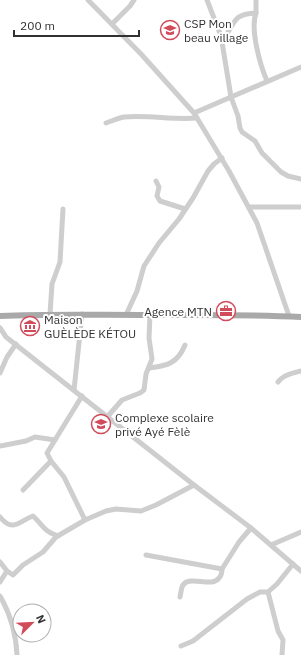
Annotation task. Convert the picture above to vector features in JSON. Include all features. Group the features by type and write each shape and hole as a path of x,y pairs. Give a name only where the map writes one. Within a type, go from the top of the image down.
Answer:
{"main road":[{"path":"0,316 50,314 206,314 301,317"}],"street":[{"path":"88,0 194,113 222,158 257,223 289,316"},
{"path":"112,24 134,0"},
{"path":"207,0 221,36 231,97 242,132 255,141 262,153 281,172 288,176 301,179"},
{"path":"256,0 256,13 254,20 261,66 267,80"},
{"path":"221,36 227,34 238,16 256,13"},
{"path":"194,113 301,66"},
{"path":"106,123 123,117 148,116 176,119 197,118"},
{"path":"126,315 137,291 144,266 159,243 179,219 208,171 222,158"},
{"path":"156,181 159,187 157,196 160,201 185,209"},
{"path":"249,207 301,207"},
{"path":"50,314 52,284 60,262 63,209"},
{"path":"74,390 82,314"},
{"path":"108,416 122,400 144,390 146,374 152,359 149,338 150,315"},
{"path":"0,328 6,337 251,528 301,571"},
{"path":"0,373 7,357 16,344"},
{"path":"149,368 171,363 178,359 185,345"},
{"path":"278,382 290,374 301,371"},
{"path":"82,396 47,453 51,461 64,477 85,520"},
{"path":"0,446 21,442 35,437 55,440"},
{"path":"22,490 51,461"},
{"path":"0,562 7,571 13,575 23,565 43,552 58,536 85,520 106,511 116,509 141,511 156,505 194,485"},
{"path":"0,517 8,524 13,525 33,516 44,530 58,536"},
{"path":"180,597 182,586 186,583 193,581 213,582 219,579 222,570 239,542 251,528"},
{"path":"271,545 301,532"},
{"path":"146,555 222,570"},
{"path":"181,646 192,641 247,600 260,592 268,592 277,584 293,564"},
{"path":"0,582 7,571"},
{"path":"268,592 278,631 283,640 282,655"},
{"path":"0,596 6,606 13,626 17,655"}],"place":[{"name":"CSP Mon beau village","path":"170,30"},
{"name":"Agence MTN","path":"226,311"},
{"name":"Maison GUÈLÈDE KÉTOU","path":"30,326"},
{"name":"Complexe scolaire privé Ayé Fèlè","path":"101,424"}]}
